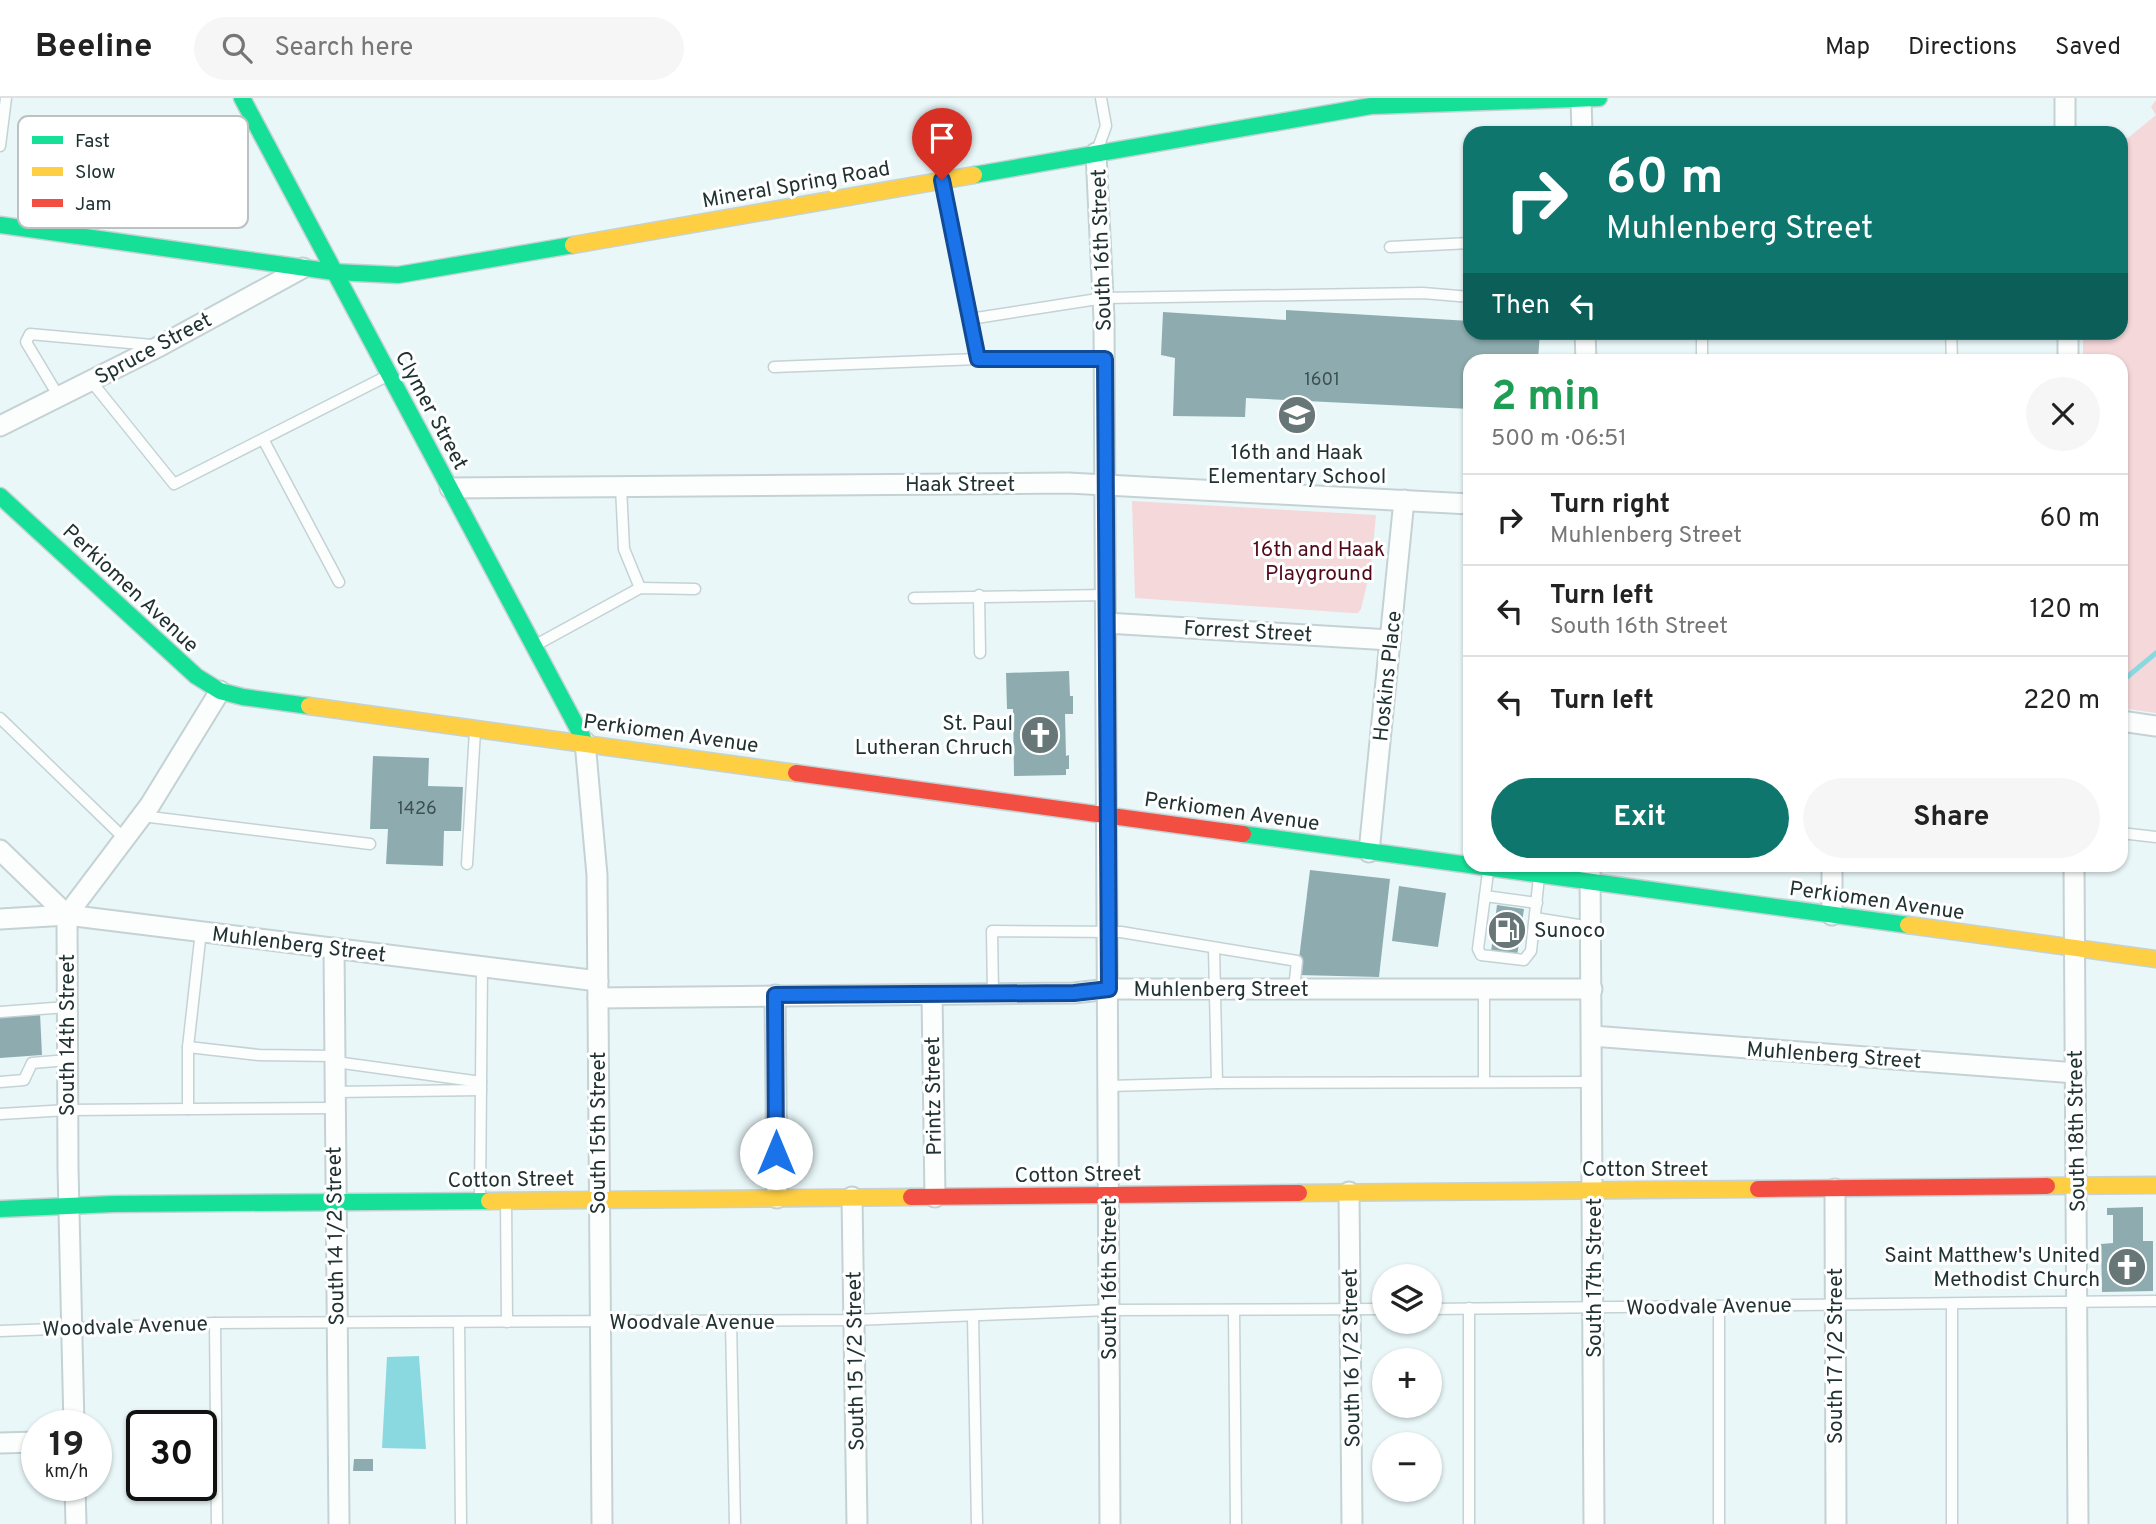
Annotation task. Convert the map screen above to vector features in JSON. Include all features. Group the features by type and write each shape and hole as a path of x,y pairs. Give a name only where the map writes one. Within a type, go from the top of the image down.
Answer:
{"main road":[{"name":"Clymer Street","path":"242,98 584,742"},
{"name":"Mineral Spring Road","path":"21,228 334,272 398,275 1371,106 1599,98"},
{"name":"Mineral Spring Road","path":"0,225 18,228"},
{"name":"Perkiomen Avenue","path":"0,496 196,676 220,691 243,697 1463,865"},
{"name":"Perkiomen Avenue","path":"1518,872 1540,875 1590,873 1832,915 2156,959"},
{"name":"Cotton Street","path":"0,1209 481,1200 2156,1185"}],"street":[{"path":"2065,98 2065,126"},
{"path":"1581,99 1582,126"},
{"name":"South 16th Street","path":"1096,153 1105,359 1110,1524"},
{"name":"Spruce Street","path":"0,426 160,346 304,268"},
{"name":"Haak Street","path":"450,488 1054,483 1463,504"},
{"name":"Hoskins Place","path":"1369,852 1404,500"},
{"name":"Forrest Street","path":"1106,623 1390,640"},
{"path":"0,850 67,915 142,816 220,691"},
{"path":"2128,722 2156,726"},
{"name":"South 15th Street","path":"584,742 597,875 602,1524"},
{"path":"1832,872 1832,915"},
{"name":"South 18th Street","path":"2074,872 2078,1524"},
{"name":"South 17th Street","path":"1590,873 1594,1524"},
{"name":"Muhlenberg Street","path":"0,919 67,915 482,966 598,990 775,995 932,995 1074,993 1109,989 1591,989"},
{"name":"South 14th Street","path":"67,915 74,1410"},
{"name":"South 14 1/2 Street","path":"334,948 339,1524"},
{"path":"775,995 777,1198"},
{"name":"Printz Street","path":"932,995 935,1197"},
{"name":"Muhlenberg Street","path":"1592,1036 2076,1073"},
{"name":"South 17 1/2 Street","path":"1835,1189 1836,1524"},
{"name":"South 16 1/2 Street","path":"1349,1192 1352,1524"},
{"name":"South 15 1/2 Street","path":"852,1197 857,1524"},
{"path":"0,1443 21,1442"},
{"path":"75,1501 76,1524"}],"lane":[{"path":"0,146 6,98"},
{"path":"1096,153 1106,126 1101,98"},
{"path":"942,180 978,359"},
{"path":"1390,247 1463,243"},
{"path":"970,319 1104,298 1423,293 1463,296"},
{"path":"58,397 26,342 30,334 160,346"},
{"path":"774,367 978,359 1105,359"},
{"path":"91,381 174,484 390,375"},
{"path":"263,439 339,582"},
{"path":"621,486 624,549 640,588"},
{"path":"534,646 640,588 695,589"},
{"path":"979,595 980,653"},
{"path":"914,597 1106,595"},
{"path":"0,718 125,839"},
{"path":"467,864 475,727"},
{"path":"142,816 370,844"},
{"path":"2128,834 2156,837"},
{"path":"1488,872 1478,949 1481,955 1524,960 1531,951 1540,875"},
{"path":"1485,896 1537,903"},
{"path":"1535,918 1591,927"},
{"path":"188,1109 188,1047 201,931"},
{"path":"993,994 992,931 1107,932 1297,961 1294,989"},
{"path":"1214,948 1217,1083"},
{"path":"481,1200 482,966"},
{"path":"1484,989 1484,1082"},
{"path":"0,1012 67,1007"},
{"path":"188,1047 259,1055 334,1056 343,1063 481,1086"},
{"path":"0,1082 24,1080 32,1063 68,1060"},
{"path":"1108,1086 1217,1083 1593,1082"},
{"path":"0,1114 68,1110 188,1109 334,1100 481,1086"},
{"path":"506,1200 507,1322"},
{"name":"Woodvale Avenue","path":"1442,1309 2156,1301"},
{"path":"1952,1304 1952,1524"},
{"path":"1719,1524 1720,1306"},
{"path":"1469,1308 1469,1524"},
{"name":"Woodvale Avenue","path":"0,1331 215,1323 854,1320 1109,1310 1372,1309"},
{"path":"1234,1310 1236,1524"},
{"path":"973,1316 977,1524"},
{"path":"731,1321 735,1524"},
{"path":"460,1322 461,1524"},
{"path":"215,1323 217,1524"}],"green space":[{"path":"2156,100 2156,115 2151,107"},
{"path":"2156,115 2156,713 2128,709 2128,354 2083,354 2083,340 2128,340 2128,138"},
{"name":"16th and Haak Playground","path":"1132,501 1376,515 1371,567 1361,609 1358,613 1352,613 1135,598"}],"water":[{"path":"419,1356 426,1449 382,1448 387,1357"}],"building":[{"path":"1286,310 1463,321 1463,340 1539,340 1538,354 1463,354 1463,409 1246,398 1245,417 1173,416 1175,358 1161,355 1163,312 1286,320"},
{"name":"St. Paul Lutheran Chruch","path":"1069,671 1073,714 1065,714 1066,756 1069,755 1066,775 1014,776 1013,709 1007,709 1006,673"},
{"path":"373,756 429,758 428,786 463,787 461,831 444,831 443,866 386,864 388,829 370,829"},
{"path":"1310,870 1390,879 1379,977 1297,975"},
{"path":"1399,886 1446,893 1438,947 1392,941"},
{"name":"Sunoco","path":"1497,905 1524,909 1517,956 1491,952"},
{"path":"40,1013 42,1055 0,1058 0,1016"},
{"name":"Saint Matthew's United Methodist Church","path":"2143,1207 2143,1241 2153,1241 2153,1291 2102,1292 2101,1244 2113,1243 2113,1215 2107,1215 2107,1208"},
{"path":"354,1459 373,1459 373,1471 353,1471"}],"waterway":[{"path":"2128,676 2156,653"}],"traffic: fast":[{"path":"242,98 585,742"},
{"path":"974,175 1371,106 1599,98"},
{"path":"0,225 18,228"},
{"path":"21,228 334,272 398,275 573,245"},
{"path":"0,496 196,676 220,691 309,706"},
{"path":"1243,834 1463,864"},
{"path":"1521,872 1908,925"},
{"path":"0,1209 113,1204 489,1201"}],"traffic: slow":[{"path":"573,245 974,175"},
{"path":"309,706 796,773"},
{"path":"1908,925 2156,959"},
{"path":"2047,1186 2156,1185"},
{"path":"1299,1193 1758,1189"},
{"path":"489,1201 911,1197"}],"traffic: jam":[{"path":"796,773 1243,834"},
{"path":"1758,1189 2047,1186"},
{"path":"911,1197 1299,1193"}],"place":[{"name":"16th and Haak Elementary School","path":"1297,415"},
{"name":"St. Paul Lutheran Chruch","path":"1040,735"},
{"name":"Sunoco","path":"1507,930"},
{"name":"Saint Matthew's United Methodist Church","path":"2127,1267"}],"route":[{"path":"776,1153 775,995 1074,993 1109,989 1105,359 978,359 942,180"}]}
